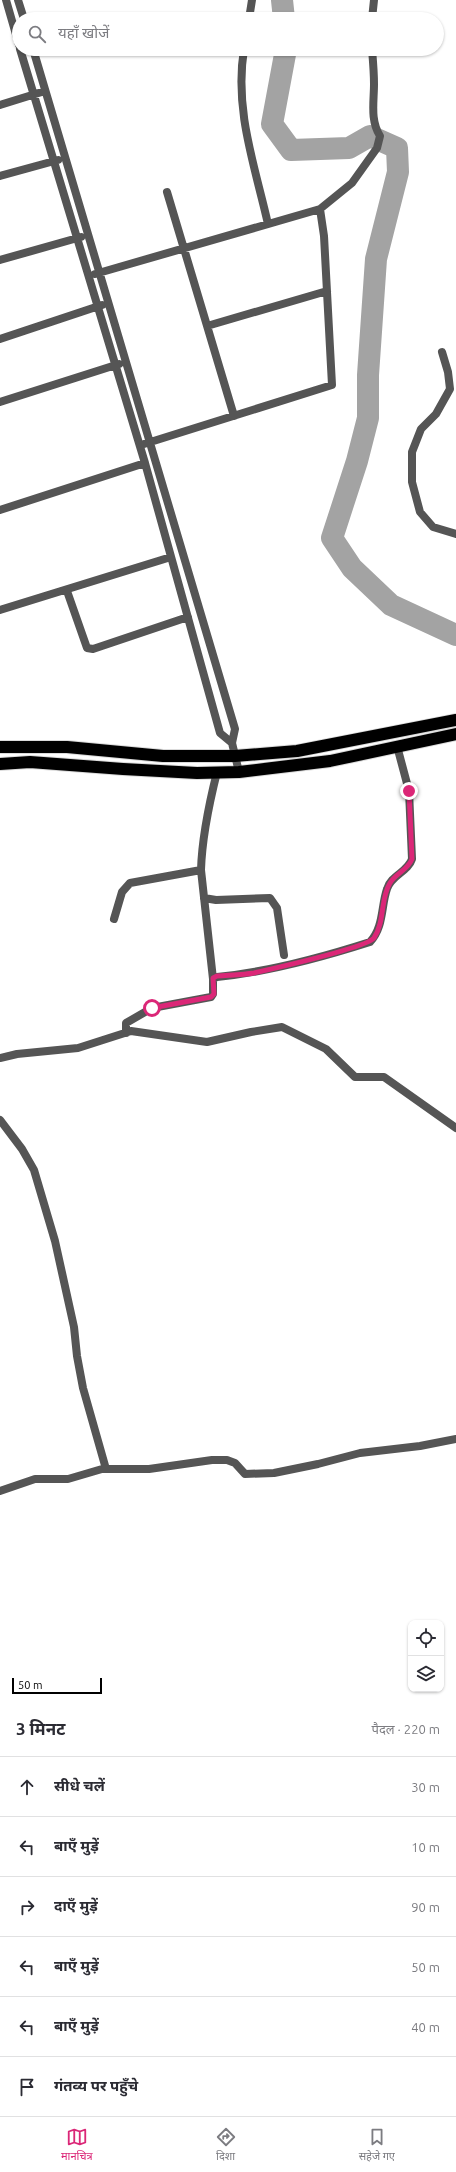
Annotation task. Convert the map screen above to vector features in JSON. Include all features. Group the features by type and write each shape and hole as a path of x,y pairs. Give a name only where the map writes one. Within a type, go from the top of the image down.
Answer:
{"highway":[{"path":"0,747 67,748 163,756 235,756 297,751 456,720"},
{"path":"0,764 30,762 123,769 239,772 330,761 456,734"}],"street":[{"path":"6,0 12,21"},
{"path":"18,0 22,12"},
{"path":"250,12 252,0"},
{"path":"373,12 374,0"},
{"path":"22,56 140,445 220,733 232,743"},
{"path":"35,56 107,303 235,729 232,743 239,772"},
{"path":"243,56 240,89 245,126 268,224"},
{"path":"88,275 320,209 352,183 377,148 380,136 376,130 373,115 374,82 372,56"},
{"path":"0,105 45,91"},
{"path":"0,176 65,158"},
{"path":"167,192 234,416"},
{"path":"140,445 332,385 327,292 320,209"},
{"path":"0,260 88,235"},
{"path":"208,326 327,292"},
{"path":"0,339 107,303"},
{"path":"442,352 448,372 450,389 436,414 421,429 412,452 412,482 420,512 433,527 456,534"},
{"path":"0,402 125,363"},
{"path":"0,510 145,463"},
{"path":"0,610 67,591 171,557"},
{"path":"67,591 87,648 93,649 188,617"},
{"path":"213,978 252,973 327,955 370,942 374,938 380,922 386,889 391,881 410,865 412,859 409,791 397,746"},
{"path":"126,1033 126,1023 152,1008 211,997 214,994 201,870 202,852 209,805 217,772"},
{"path":"114,919 122,892 130,883 201,870"},
{"path":"204,898 216,900 270,898 277,908 284,955"},
{"path":"0,1058 17,1054 78,1048 131,1031 207,1042 257,1030 282,1027 326,1049 356,1077 384,1077 456,1128"},
{"path":"0,1120 22,1149 34,1170 55,1241 74,1327 77,1356 83,1388 106,1469"},
{"path":"0,1491 35,1479 68,1479 106,1469 149,1469 227,1460 235,1463 245,1474 254,1475 318,1464 360,1453 420,1446 456,1439"}],"waterway":[{"path":"282,0 283,12"},
{"path":"285,56 272,124 291,150 349,148 370,136 397,148 398,172 376,259 368,375 368,418 357,461 332,538 352,568 391,605 456,635"}],"route":[{"path":"152,1008 163,1004 211,997 214,994 212,982 213,978 217,976 252,973 327,955 370,942 377,932 385,900 386,889 391,881 410,865 412,859 413,850 409,791"}]}
